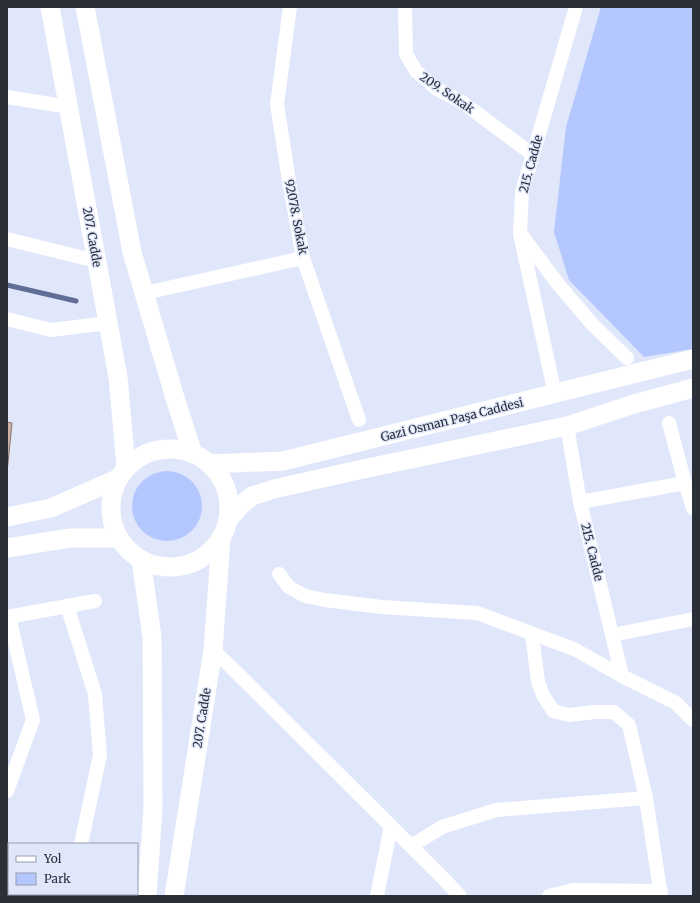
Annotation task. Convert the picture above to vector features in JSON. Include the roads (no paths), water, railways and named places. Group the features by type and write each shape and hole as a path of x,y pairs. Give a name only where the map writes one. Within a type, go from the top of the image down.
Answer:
{"main road":[{"name":"207. Cadde","path":"50,7 118,377 122,473"},
{"path":"85,7 132,252 193,454"},
{"name":"Gazi Osman Paşa Caddesi","path":"209,464 283,461 693,360"},
{"path":"122,473 111,498 111,519 118,538 131,553 149,564 169,567 190,564 207,554 221,538 228,520 240,506 252,496 274,489 354,471 568,426 634,404 693,388"},
{"path":"7,518 51,508 122,473 142,455 159,449 176,449 193,454 209,464 222,480 228,499 228,520"},
{"path":"7,548 70,538 118,538"},
{"name":"207. Cadde","path":"174,896 213,650 221,538"},
{"path":"140,558 152,636 154,808 147,896"}],"street":[{"name":"92078. Sokak","path":"290,7 277,104 289,181 303,258 359,420"},
{"name":"209. Sokak","path":"405,7 406,54 416,71 437,89 462,102 532,154"},
{"name":"215. Cadde","path":"555,394 520,234 522,192 576,7"},
{"path":"7,98 69,107"},
{"path":"520,234 558,284 593,326 627,358"},
{"path":"7,239 96,260"},
{"path":"145,293 303,258"},
{"path":"7,319 51,330 108,323"},
{"path":"669,422 693,508"},
{"name":"215. Cadde","path":"568,426 580,502 622,676"},
{"path":"580,502 685,483"},
{"path":"279,574 289,587 305,596 325,600 382,607 477,613 574,649 622,676 676,703 693,720"},
{"path":"7,791 33,720 8,617 95,602"},
{"path":"67,606 95,694 100,755 81,843"},
{"path":"612,635 693,619"},
{"path":"532,634 538,682 543,695 553,711 569,715 595,712 614,712 629,725 646,798 661,894 573,890 549,896"},
{"path":"213,650 232,667 460,896"},
{"path":"411,846 442,827 496,810 646,798"},
{"path":"377,896 391,826"}],"waterway":[{"path":"7,285 76,301"}]}
